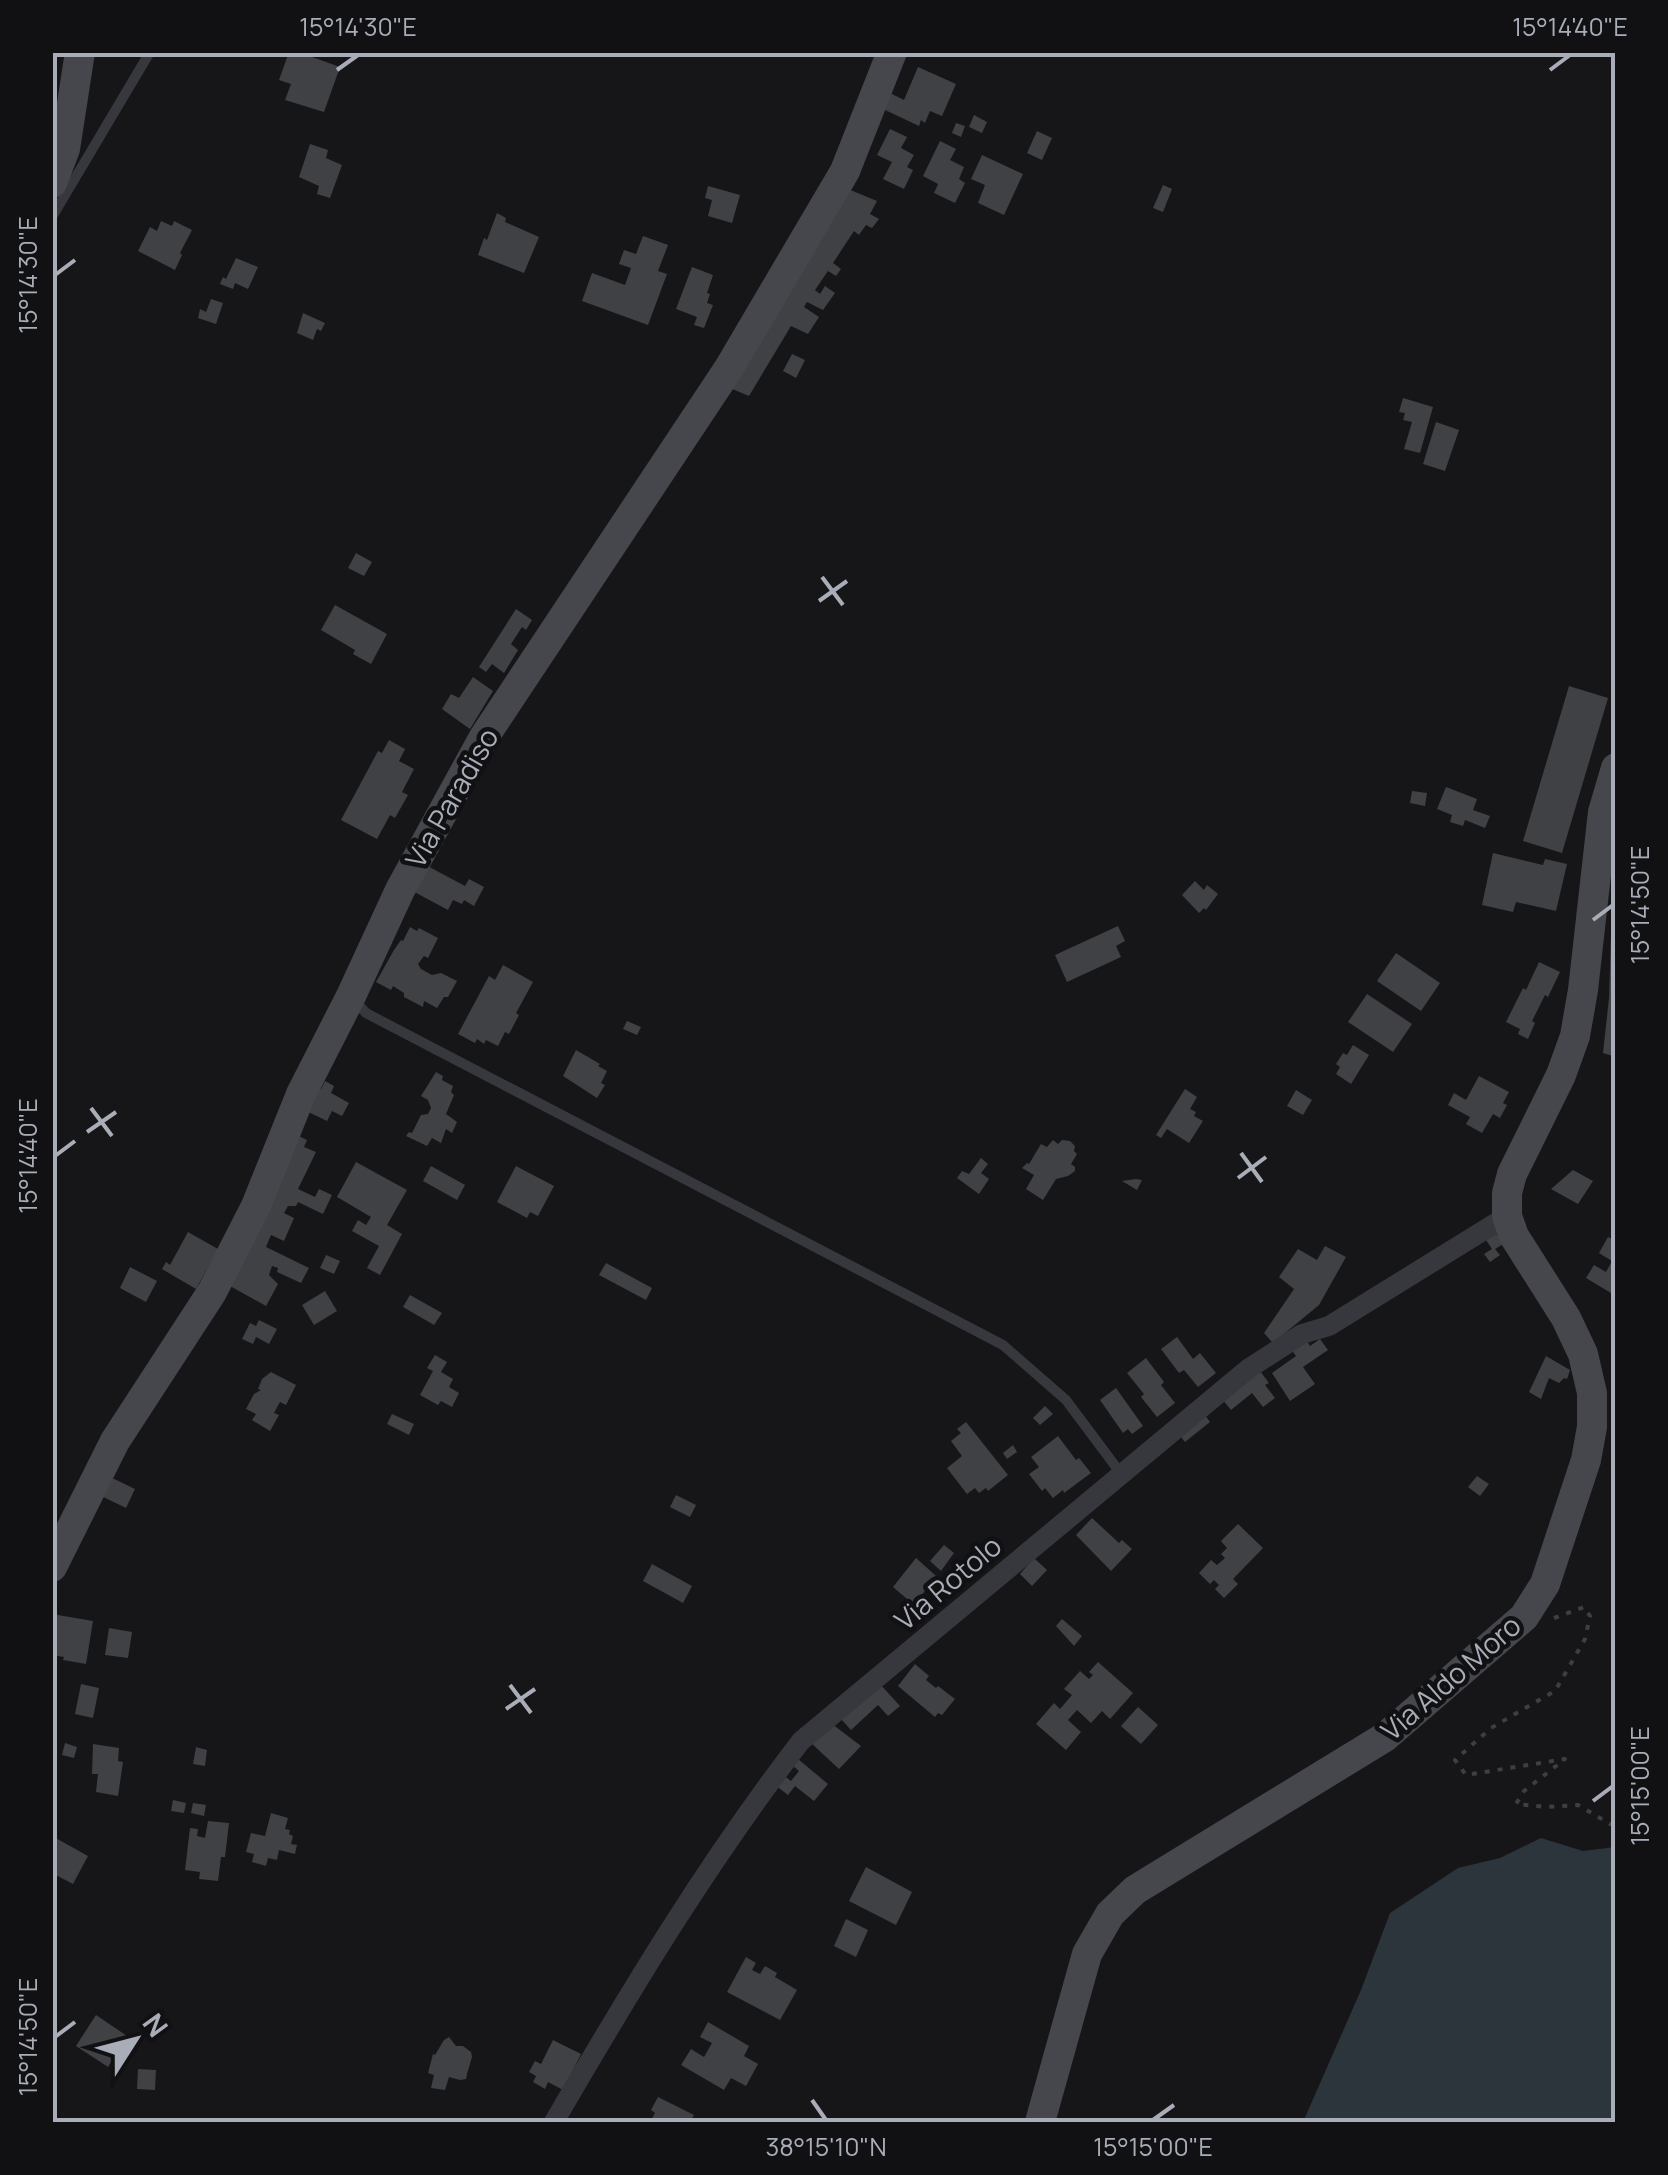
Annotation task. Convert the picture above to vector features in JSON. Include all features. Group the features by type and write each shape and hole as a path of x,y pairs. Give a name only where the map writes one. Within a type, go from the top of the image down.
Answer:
{"street":[{"path":"52,182 65,149 80,52"},
{"name":"Via Paradiso","path":"52,1567 115,1441 212,1292 256,1206 301,1094 400,890 484,737 730,368 846,171 892,52"},
{"path":"1507,1216 1506,1193 1512,1174 1561,1075 1575,1036 1602,812 1616,768"},
{"name":"Via Rotolo","path":"554,2122 639,1976 702,1878 801,1741 1248,1369 1302,1334 1328,1326 1507,1216"},
{"name":"Via Aldo Moro","path":"1040,2122 1087,1954 1110,1914 1134,1890 1386,1737 1524,1617 1545,1584 1586,1460 1592,1428 1592,1393 1583,1354 1566,1318 1514,1236 1507,1216"}],"lane":[{"path":"52,217 150,52"},
{"path":"351,996 366,1013 1003,1345 1066,1400 1122,1475"}],"path":[{"path":"1524,1617 1550,1620 1584,1607 1590,1616 1585,1640 1555,1691 1492,1728 1455,1760 1466,1775 1565,1759 1524,1791 1516,1804 1578,1804 1616,1824"}],"shaded area":[{"path":"1541,1838 1583,1851 1615,1847 1615,2122 1303,2122 1390,1913 1458,1868 1500,1858"}],"building":[{"path":"289,52 340,67 324,112 285,100 291,84 279,80"},
{"path":"918,67 956,84 942,116 930,111 925,123 921,120 919,126 883,109 890,93 904,100"},
{"path":"974,115 987,122 982,133 969,127"},
{"path":"956,123 965,126 961,137 952,133"},
{"path":"890,129 907,137 901,148 914,155 907,167 913,170 904,189 883,179 892,162 877,155"},
{"path":"1037,131 1052,138 1042,160 1027,153"},
{"path":"940,141 956,149 950,160 964,167 959,179 965,183 955,203 934,193 938,184 923,176"},
{"path":"310,144 328,150 326,158 342,165 330,198 317,194 319,186 299,177"},
{"path":"982,155 1023,174 1004,215 978,203 985,185 971,179"},
{"path":"1163,185 1172,189 1163,212 1153,208"},
{"path":"708,186 740,195 732,223 708,216 712,200 705,198"},
{"path":"848,189 877,201 870,214 879,219 872,228 866,225 859,235 854,231 833,263 841,269 836,276 828,271 815,290 820,294 825,286 835,293 823,310 807,302 804,307 819,317 808,334 791,326 749,396 725,386"},
{"path":"497,213 506,218 505,222 539,237 524,273 478,255"},
{"path":"161,221 172,226 174,221 192,230 175,270 138,251 150,227 157,231"},
{"path":"643,236 668,245 658,271 667,274 648,325 582,301 592,273 625,285 631,268 619,264 624,250 636,254"},
{"path":"236,258 258,267 248,289 235,283 233,289 220,284"},
{"path":"692,267 713,275 707,303 713,305 704,328 694,325 697,317 676,309"},
{"path":"211,299 223,303 216,324 198,318 200,309 206,312"},
{"path":"303,313 325,323 321,331 317,329 313,340 297,333"},
{"path":"792,354 805,360 796,378 783,371"},
{"path":"1403,398 1433,407 1420,453 1404,449 1412,422 1403,420 1405,413 1399,412"},
{"path":"1436,422 1459,430 1445,471 1423,464"},
{"path":"356,553 372,562 364,576 348,568"},
{"path":"335,605 387,634 371,664 321,630"},
{"path":"516,609 532,620 511,644 518,650 504,673 492,664 486,672 479,667"},
{"path":"473,677 493,691 470,729 442,709 451,694 459,698"},
{"path":"1569,686 1608,698 1562,853 1523,841"},
{"path":"389,740 405,749 399,761 414,769 402,792 408,795 395,818 390,815 377,839 341,820 378,751 382,753"},
{"path":"1446,787 1477,799 1473,810 1490,816 1485,828 1465,820 1463,826 1450,822 1452,815 1437,809"},
{"path":"1412,791 1427,793 1425,806 1410,803"},
{"path":"1493,853 1543,865 1545,859 1567,864 1556,911 1516,902 1513,912 1482,905"},
{"path":"420,862 465,886 469,879 484,887 474,906 464,900 462,904 453,900 448,910 407,888"},
{"path":"1195,881 1204,890 1207,885 1218,894 1199,913 1182,895"},
{"path":"1612,903 1616,903 1616,1057 1603,1053"},
{"path":"1118,926 1125,941 1116,946 1121,957 1067,982 1055,955"},
{"path":"410,927 438,938 428,958 424,956 418,964 421,969 457,981 437,1008 424,1001 423,1007 393,986 391,990 376,982"},
{"path":"1396,953 1440,983 1421,1011 1377,981"},
{"path":"1539,962 1560,972 1532,1021 1535,1023 1528,1039 1518,1034 1520,1029 1506,1022"},
{"path":"503,965 533,982 509,1034 505,1032 498,1046 486,1040 484,1044 477,1039 475,1043 458,1034 489,976 495,980"},
{"path":"1367,994 1412,1024 1393,1052 1348,1022"},
{"path":"627,1021 641,1027 637,1035 623,1029"},
{"path":"1353,1045 1369,1055 1351,1084 1336,1074 1340,1067 1336,1064"},
{"path":"576,1050 607,1071 597,1098 563,1076"},
{"path":"436,1072 453,1086 454,1095 446,1114 457,1122 452,1133 446,1129 441,1143 432,1138 427,1146 406,1136 431,1108 421,1096"},
{"path":"1479,1076 1509,1092 1500,1118 1493,1114 1482,1133 1466,1124 1470,1117 1448,1105 1454,1093 1466,1100"},
{"path":"325,1081 334,1086 331,1093 349,1103 342,1116 332,1111 327,1121 300,1108 312,1084 321,1089"},
{"path":"1185,1089 1197,1097 1190,1109 1203,1121 1189,1143 1167,1129 1161,1138 1156,1135"},
{"path":"1296,1090 1312,1100 1303,1115 1287,1106"},
{"path":"290,1132 307,1140 304,1147 316,1152 298,1189 315,1197 319,1189 332,1195 323,1214 298,1202 288,1206 284,1213 294,1218 284,1241 271,1235 266,1247 309,1268 301,1283 272,1266 269,1275 278,1284 266,1306 221,1281"},
{"path":"1053,1140 1058,1144 1070,1141 1075,1146 1077,1154 1071,1164 1075,1171 1056,1179 1043,1200 1026,1189 1034,1175 1022,1168 1029,1164 1041,1144 1047,1147"},
{"path":"981,1158 988,1164 981,1173 989,1179 979,1194 957,1178 962,1171 969,1174"},
{"path":"356,1162 407,1190 387,1225 402,1234 380,1275 367,1268 379,1246 352,1231 358,1220 366,1225 371,1217 337,1197"},
{"path":"431,1166 465,1185 457,1200 423,1181"},
{"path":"516,1166 554,1186 538,1216 530,1212 527,1218 497,1202"},
{"path":"1573,1170 1593,1181 1578,1204 1551,1189"},
{"path":"1142,1180 1137,1190 1122,1181"},
{"path":"188,1232 218,1249 196,1289 162,1269 166,1262 170,1265"},
{"path":"1496,1233 1505,1243 1495,1249 1500,1255 1490,1262 1484,1254 1492,1249 1484,1237"},
{"path":"1608,1237 1616,1241 1616,1296 1586,1278 1594,1265 1606,1272 1612,1261 1599,1253"},
{"path":"1325,1246 1346,1257 1319,1305 1273,1343 1264,1333 1294,1289 1279,1277 1298,1249 1317,1260"},
{"path":"326,1255 340,1261 334,1274 320,1268"},
{"path":"606,1263 652,1288 646,1300 599,1275"},
{"path":"130,1267 157,1281 146,1302 120,1288"},
{"path":"325,1291 337,1311 314,1325 302,1305"},
{"path":"410,1295 442,1313 434,1325 403,1307"},
{"path":"259,1320 277,1329 269,1344 256,1337 253,1344 242,1339 250,1323 256,1326"},
{"path":"1177,1337 1193,1359 1200,1353 1216,1373 1198,1387 1184,1370 1179,1373 1161,1349"},
{"path":"1306,1339 1310,1346 1320,1339 1328,1350 1303,1367 1315,1384 1290,1401 1272,1373 1296,1356 1291,1349"},
{"path":"435,1355 447,1362 441,1372 453,1379 449,1387 459,1393 452,1407 441,1401 438,1405 420,1395 433,1371 427,1368"},
{"path":"1546,1356 1570,1370 1567,1379 1559,1383 1549,1378 1541,1399 1529,1392"},
{"path":"1146,1358 1175,1403 1157,1417 1127,1373"},
{"path":"1260,1371 1275,1398 1263,1407 1252,1393 1231,1410 1222,1399"},
{"path":"271,1372 296,1385 286,1405 280,1402 274,1413 279,1415 270,1431 252,1420 256,1414 246,1409 254,1394 261,1390 258,1389 262,1379"},
{"path":"1116,1388 1143,1426 1132,1434 1128,1429 1123,1433 1100,1400"},
{"path":"1045,1406 1053,1414 1040,1425 1033,1418"},
{"path":"392,1414 414,1424 409,1435 387,1424"},
{"path":"1204,1414 1210,1422 1185,1442 1178,1433"},
{"path":"966,1422 1008,1475 988,1491 986,1488 979,1493 975,1488 967,1494 947,1468 962,1456 951,1441"},
{"path":"1058,1436 1091,1473 1053,1498 1029,1474 1039,1467 1031,1457"},
{"path":"1013,1445 1017,1452 1007,1459 1003,1453"},
{"path":"106,1475 135,1489 126,1508 97,1494"},
{"path":"1477,1476 1489,1484 1480,1496 1468,1487"},
{"path":"676,1495 696,1505 690,1517 670,1507"},
{"path":"1092,1518 1119,1543 1122,1540 1132,1549 1111,1571 1076,1535"},
{"path":"1238,1524 1263,1548 1233,1579 1238,1584 1224,1598 1215,1589 1219,1585 1214,1580 1210,1584 1199,1573 1211,1560 1217,1565 1225,1558 1221,1554 1227,1548 1221,1541"},
{"path":"944,1545 954,1553 941,1571 930,1561"},
{"path":"916,1558 936,1576 914,1605 893,1587"},
{"path":"1034,1558 1047,1570 1032,1586 1020,1574"},
{"path":"652,1564 692,1586 683,1603 643,1581"},
{"path":"52,1614 93,1621 86,1664 52,1655"},
{"path":"1062,1619 1082,1636 1074,1646 1056,1626"},
{"path":"109,1628 132,1632 128,1658 105,1655"},
{"path":"1098,1662 1133,1693 1110,1719 1102,1711 1091,1723 1077,1710 1068,1720 1081,1732 1066,1750 1036,1724 1054,1703 1060,1709 1072,1695 1064,1689 1080,1671 1089,1679 1093,1675 1089,1672"},
{"path":"915,1664 929,1676 926,1680 955,1699 942,1715 938,1713 935,1717 898,1686"},
{"path":"81,1684 99,1688 93,1718 75,1714"},
{"path":"880,1684 900,1706 888,1716 878,1705 851,1730 841,1719"},
{"path":"1138,1707 1158,1725 1141,1744 1121,1726"},
{"path":"832,1724 861,1746 839,1769 810,1742"},
{"path":"65,1743 77,1747 74,1758 62,1755"},
{"path":"93,1744 119,1748 118,1761 123,1762 118,1796 96,1792 98,1774 92,1774"},
{"path":"196,1747 207,1750 205,1766 193,1764"},
{"path":"798,1759 828,1784 814,1801 795,1786 788,1795 775,1785 783,1775 791,1781 799,1771 792,1765"},
{"path":"173,1800 186,1803 184,1813 171,1811"},
{"path":"193,1803 206,1805 204,1816 191,1813"},
{"path":"271,1813 288,1818 285,1829 293,1836 291,1844 297,1845 295,1854 279,1850 277,1860 268,1858 266,1866 252,1862 254,1854 246,1852 251,1833 265,1836"},
{"path":"208,1821 229,1823 218,1881 199,1879 200,1872 185,1870 190,1828 198,1829 197,1836 205,1838"},
{"path":"52,1836 88,1856 73,1884 52,1873"},
{"path":"866,1867 912,1892 896,1925 849,1901"},
{"path":"846,1919 868,1930 856,1957 834,1946"},
{"path":"746,1957 756,1963 752,1970 760,1974 765,1966 797,1990 780,2020 727,1992"},
{"path":"96,2015 127,2036 108,2067 76,2046"},
{"path":"708,2022 749,2046 744,2056 758,2064 746,2086 731,2078 724,2090 681,2065 691,2049 704,2057 712,2043 700,2037"},
{"path":"449,2037 456,2046 471,2052 466,2079 449,2077 445,2090 431,2088 434,2075 428,2073 433,2054"},
{"path":"553,2040 581,2054 563,2090 548,2082 545,2089 533,2082 536,2076 529,2072 535,2061 541,2064"},
{"path":"138,2069 156,2070 155,2090 137,2089"},
{"path":"658,2097 694,2115 690,2122 650,2122"}]}
